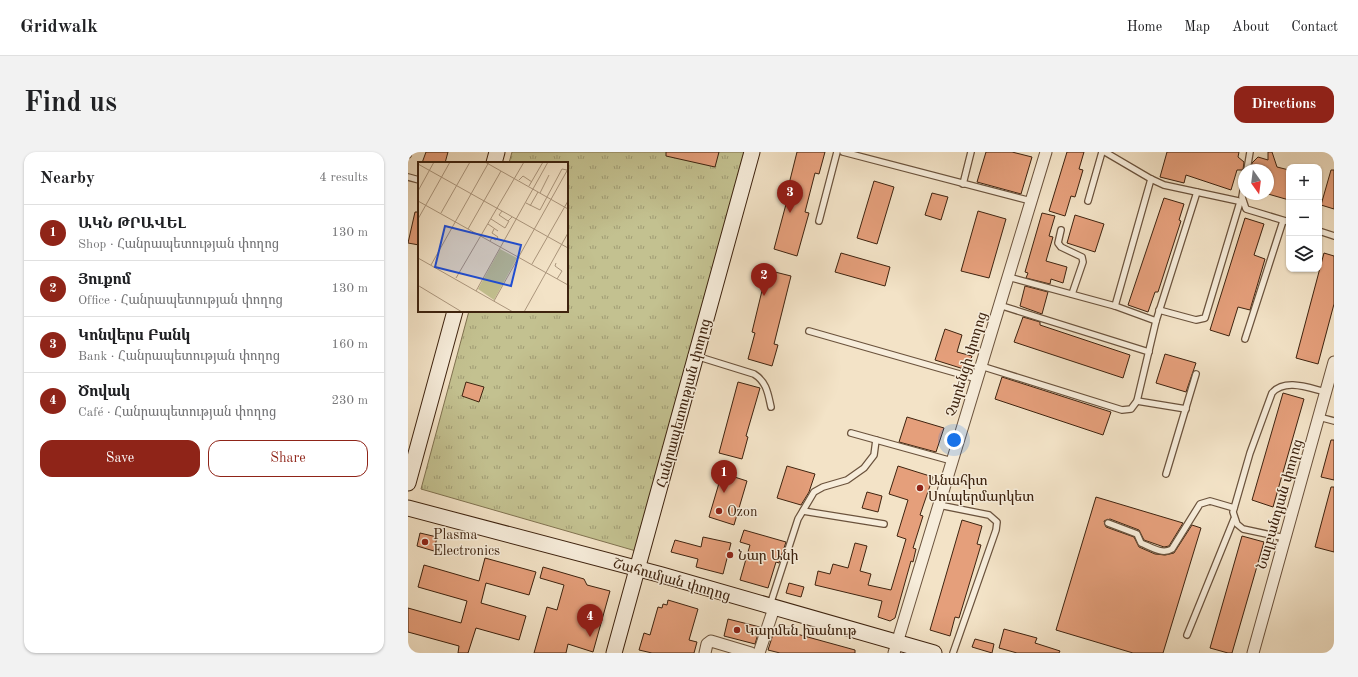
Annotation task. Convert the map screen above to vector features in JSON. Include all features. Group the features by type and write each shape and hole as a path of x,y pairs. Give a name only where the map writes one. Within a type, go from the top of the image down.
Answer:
{"street":[{"name":"Հանրապետության փողոց","path":"614,653 752,152"},
{"name":"Չարենցի փողոց","path":"895,648 1046,152"},
{"path":"408,483 455,312"},
{"name":"Նալբանդյան փողոց","path":"1253,653 1334,362"},
{"name":"Շահումյան փողոց","path":"408,508 638,568 772,607 895,648 934,653"},
{"path":"759,653 772,607"},
{"path":"705,653 707,644 711,641 751,653"}],"lane":[{"path":"819,221 837,152"},
{"path":"843,152 1031,202"},
{"path":"963,184 971,152"},
{"path":"1088,201 1103,152 1150,179 1164,185 1241,202 1246,209 1286,221 1245,339"},
{"path":"1247,164 1250,152"},
{"path":"408,177 418,180"},
{"path":"1115,306 1150,179"},
{"path":"981,366 1122,410 1131,409 1137,401 1159,310 1197,192"},
{"path":"1159,310 1196,320 1205,318 1241,202"},
{"path":"1061,230 1058,243 1061,247 1082,257 1083,262 1072,294"},
{"path":"1322,232 1334,236"},
{"path":"1008,277 1115,306 1156,321"},
{"path":"999,305 1149,352"},
{"path":"809,331 977,379"},
{"path":"696,356 754,374 761,378 765,384 771,407"},
{"path":"1166,474 1196,374"},
{"path":"1187,635 1234,519 1234,508 1250,453 1272,393 1277,387 1290,384 1326,392"},
{"path":"1137,401 1186,409"},
{"path":"1319,417 1334,421"},
{"path":"851,433 952,461"},
{"path":"772,607 798,519 814,492 823,487 847,480 864,468 874,455 876,440"},
{"path":"1108,523 1137,534 1141,543 1161,552 1168,552 1172,549 1200,504 1210,501 1234,508"},
{"path":"938,505 989,515 997,522 996,530 953,653"},
{"path":"803,511 884,524"},
{"path":"1234,519 1243,529 1285,538"}],"green space":[{"path":"512,152 747,152 636,551 421,489 469,312 568,312 568,162 509,162"}],"building":[{"path":"426,152 448,152 445,162 422,162"},
{"path":"666,152 719,152 715,167 666,156"},
{"path":"797,152 825,152 819,174 815,173 805,212 809,213 797,256 774,249 789,193 787,192"},
{"path":"986,152 1012,152 1032,157 1021,194 977,182"},
{"path":"1067,152 1084,152 1079,169 1083,170 1075,197 1071,196 1065,216 1049,211"},
{"path":"1167,152 1239,152 1238,157 1244,162 1244,164 1238,164 1238,170 1231,190 1186,175 1184,183 1160,177"},
{"path":"1268,152 1272,152 1277,167 1286,169 1286,199 1274,196 1274,164 1252,164 1258,157 1268,160"},
{"path":"1331,170 1334,170 1334,209 1322,205"},
{"path":"874,181 894,187 877,244 857,238"},
{"path":"932,193 948,197 941,220 925,215"},
{"path":"1164,198 1184,204 1179,220 1181,221 1158,292 1155,292 1148,312 1128,305"},
{"path":"978,211 1006,219 989,278 961,271"},
{"path":"415,212 418,212 418,245 408,243"},
{"path":"1042,213 1055,216 1049,236 1053,237 1046,261 1067,267 1063,283 1051,279 1050,284 1026,278 1028,273 1025,272"},
{"path":"1075,215 1104,224 1095,252 1067,243"},
{"path":"1245,218 1264,224 1254,255 1265,259 1250,310 1238,307 1229,336 1210,330"},
{"path":"841,253 890,267 885,286 835,272"},
{"path":"1324,253 1334,256 1334,304 1318,364 1296,358 1319,272 1322,272 1322,260"},
{"path":"767,270 791,276 774,344 778,345 772,366 748,359 755,333 752,332"},
{"path":"1025,286 1048,292 1042,314 1020,306"},
{"path":"1023,317 1040,322 1040,325 1130,355 1123,378 1014,342"},
{"path":"945,329 962,335 957,352 972,356 967,370 935,360"},
{"path":"1165,354 1196,363 1186,392 1156,383"},
{"path":"1002,377 1111,412 1103,435 995,399"},
{"path":"466,382 484,387 479,402 462,396"},
{"path":"738,382 760,388 746,436 748,437 742,459 719,453"},
{"path":"1283,393 1304,399 1273,507 1252,500"},
{"path":"907,417 944,428 936,452 899,442"},
{"path":"1331,440 1334,440 1334,480 1321,477"},
{"path":"787,466 815,474 809,492 801,505 777,498"},
{"path":"898,466 933,477 920,515 923,516 913,548 916,549 913,562 911,561 895,618 890,621 878,617 882,601 815,585 818,571 830,574 833,564 848,568 855,543 867,546 860,571 871,574 868,585 891,590 906,539 897,536 908,500 889,494"},
{"path":"722,473 747,481 734,525 709,517"},
{"path":"1331,487 1334,487 1334,552 1315,547"},
{"path":"867,492 882,496 878,512 862,508"},
{"path":"1096,497 1183,523 1169,546 1164,547 1144,540 1139,530 1110,519 1104,521 1106,527 1134,537 1139,547 1155,554 1165,555 1174,553 1192,525 1201,528 1163,653 1133,653 1056,630"},
{"path":"962,520 982,526 977,544 981,545 959,618 955,617 950,636 930,630"},
{"path":"744,530 786,542 779,563 776,562 768,588 740,580 750,545 740,542"},
{"path":"420,533 437,537 434,551 417,546"},
{"path":"1242,536 1264,542 1232,653 1228,653 1210,648"},
{"path":"703,537 731,543 723,574 696,567 698,559 671,552 675,540 701,547"},
{"path":"485,558 536,572 529,595 486,583 481,603 526,616 519,640 476,628 468,653 458,653 459,646 408,632 408,608 461,623 467,601 418,587 424,565 479,581"},
{"path":"543,567 584,579 587,585 610,591 593,652 568,644 566,653 534,653 547,607 557,610 564,585 540,578"},
{"path":"789,583 804,587 801,597 786,593"},
{"path":"668,600 698,609 689,640 697,642 694,653 652,653 639,650 644,633 650,635 658,607 662,608 663,604 667,605"},
{"name":"Կարմեն խանութ","path":"728,619 760,627 755,644 724,636"},
{"path":"775,628 855,650 855,653 780,653 768,650"},
{"path":"1004,629 1037,638 1035,643 1060,651 1059,653 1017,653 999,648"},
{"path":"975,639 994,644 992,653 972,647"}],"place":[{"name":"Կոնվերս Բանկ","path":"790,213"},
{"name":"Յուքոմ","path":"764,296"},
{"name":"Անահիտ Սուպերմարկետ","path":"920,488"},
{"name":"ԱԿՆ ԹՐԱՎԵԼ","path":"724,493"},
{"name":"Ozon","path":"719,511"},
{"name":"Plasma Electronics","path":"425,542"},
{"name":"Նար Անի","path":"730,555"},
{"name":"Կարմեն խանութ","path":"737,630"},
{"name":"Ծովակ","path":"590,637"}]}
